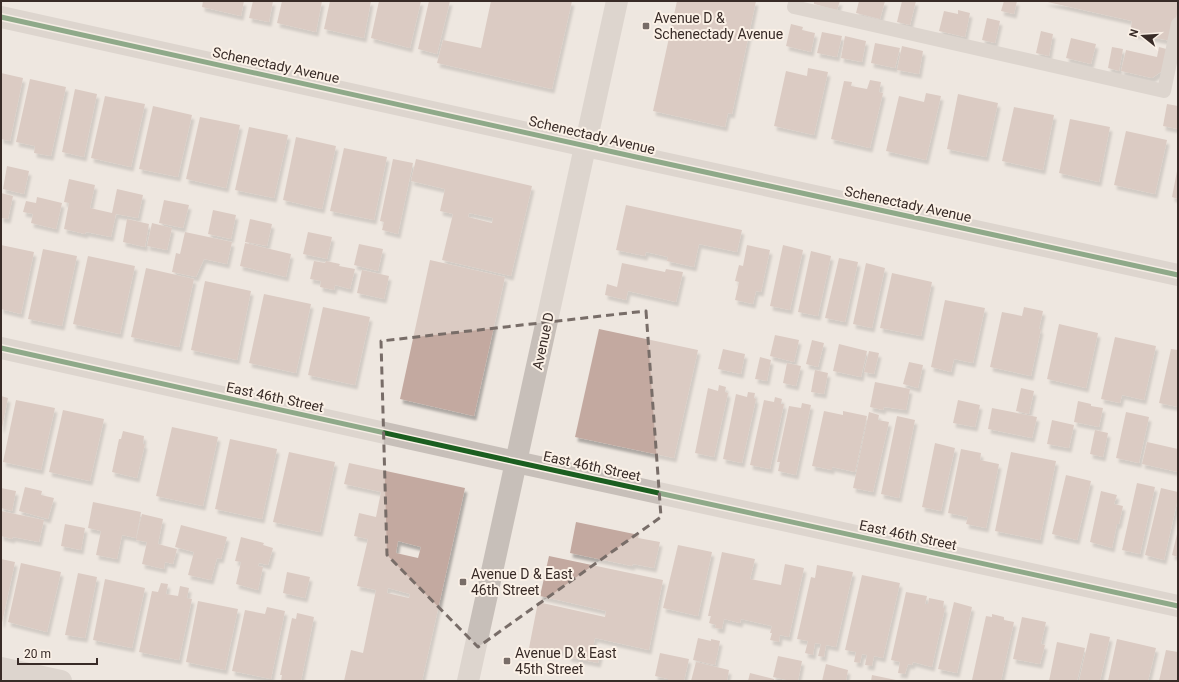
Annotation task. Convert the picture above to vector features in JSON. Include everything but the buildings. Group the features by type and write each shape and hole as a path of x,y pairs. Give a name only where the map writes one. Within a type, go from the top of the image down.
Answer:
{"street":[{"name":"Avenue D","path":"468,681 617,1"},
{"name":"Schenectady Avenue","path":"1,17 1178,275"},
{"name":"East 46th Street","path":"1,348 1178,606"},
{"path":"1,668 61,681"}],"lane":[{"path":"796,1 794,7 1164,91 1178,24"}],"highlighted area":[{"path":"646,311 661,517 478,647 387,555 381,341"}],"cycle path":[{"path":"1,17 1178,275"},
{"path":"1,348 1178,606"}],"place":[{"name":"Avenue D & Schenectady Avenue","path":"646,26"},
{"name":"Avenue D & East 46th Street","path":"463,582"},
{"name":"Avenue D & East 45th Street","path":"507,661"}]}
